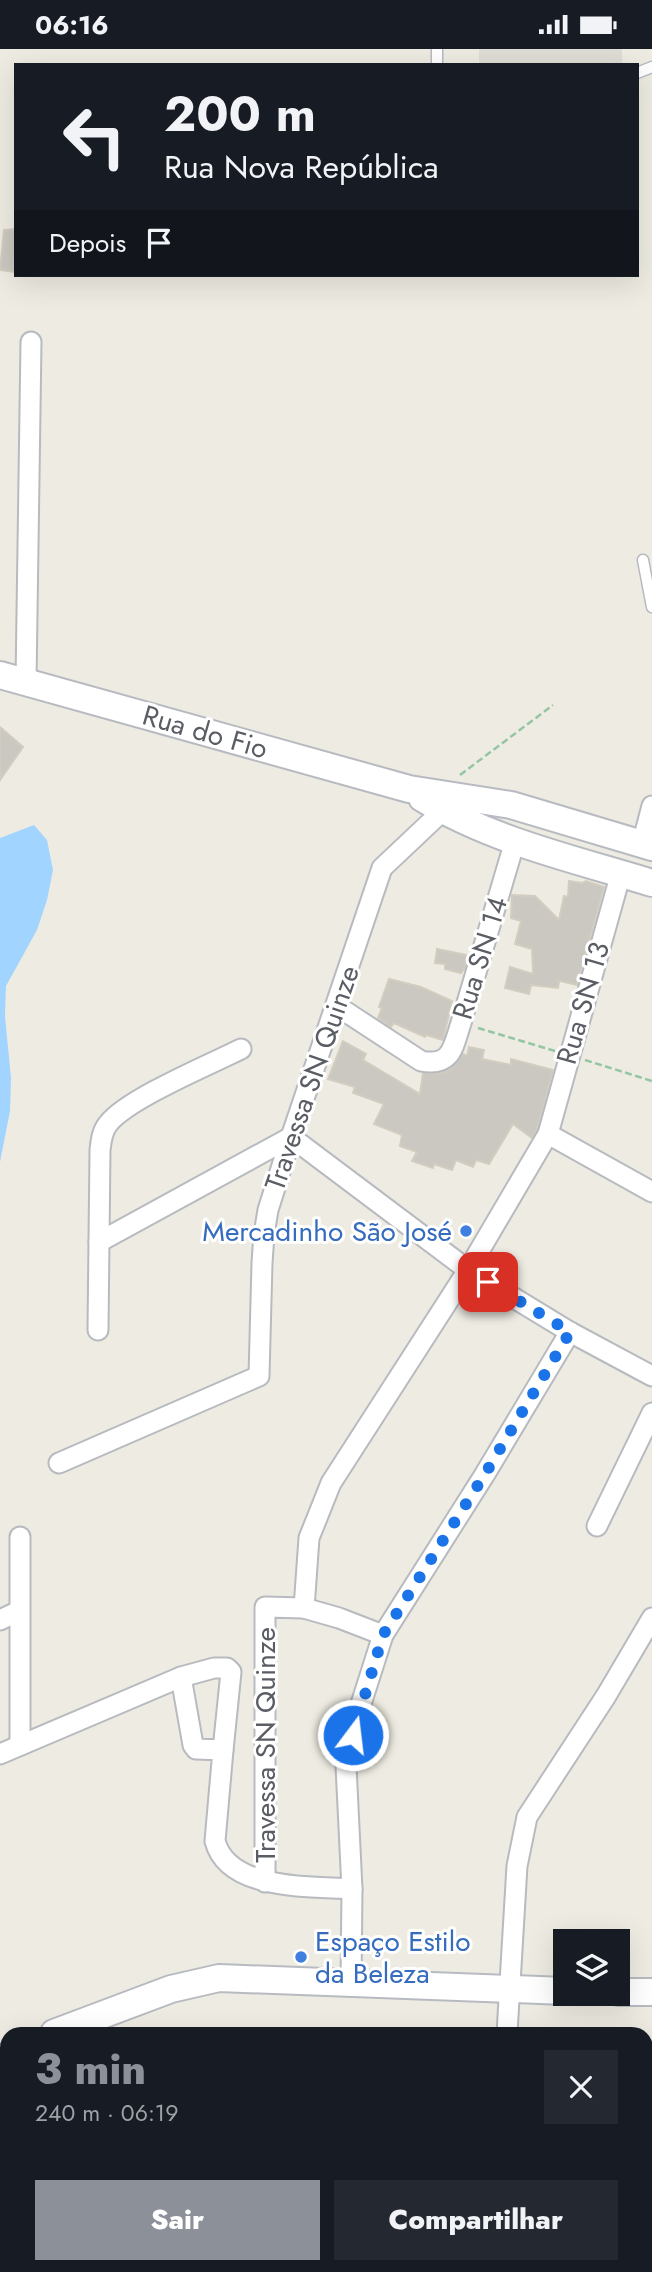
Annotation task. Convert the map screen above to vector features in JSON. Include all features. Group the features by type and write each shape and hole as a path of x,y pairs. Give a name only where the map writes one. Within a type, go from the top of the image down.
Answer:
{"street":[{"path":"26,682 31,342"},
{"name":"Rua do Fio","path":"0,675 409,789 511,805 647,845"},
{"name":"Rua do Fio","path":"451,796 515,841 652,883"},
{"name":"Travessa SN Quinze","path":"59,1463 259,1376 264,1234 274,1188 382,868 451,796"},
{"path":"647,845 652,806"},
{"name":"Rua SN 14","path":"337,1006 421,1061 433,1064 444,1061 452,1052 515,841"},
{"name":"Rua SN 13","path":"304,1608 309,1538 331,1483 468,1270 548,1134 621,873"},
{"path":"98,1330 102,1135 108,1124 137,1101 241,1049"},
{"path":"548,1134 652,1192"},
{"path":"99,1243 291,1137 468,1270 570,1332 652,1376"},
{"path":"351,1984 352,1889 346,1766 361,1704 383,1635 485,1474 570,1332"},
{"path":"597,1526 652,1413"},
{"path":"20,1537 20,1745"},
{"name":"Travessa SN Quinze","path":"265,1882 265,1607 304,1608"},
{"path":"304,1608 383,1635"},
{"path":"0,1621 19,1611"},
{"path":"508,2027 517,1866 527,1817 606,1696 652,1618"},
{"path":"0,1754 181,1677 214,1668 230,1670 215,1841 218,1854 229,1866 265,1882 352,1889"},
{"path":"181,1677 193,1745 196,1748 223,1750"},
{"path":"76,2027 171,1989 219,1978 553,1991"},
{"path":"630,1992 652,1992"}],"lane":[{"path":"642,559 652,607"}],"path":[{"path":"451,796 553,705"}],"shaded area":[{"path":"479,49 622,49 622,63 479,63"}],"water":[{"path":"34,825 47,840 53,870 37,930 6,986 10,1111 0,1162 0,838"}],"building":[{"path":"14,229 14,272 0,270 4,230"},
{"path":"0,727 23,747 0,780"},
{"path":"569,881 586,881 604,887 577,985 556,980 559,982 558,988 531,985 529,994 505,988 510,967 533,974 532,949 515,944 521,921 511,918 512,895 535,896 559,920 564,896 568,897"},
{"path":"437,949 467,955 465,968 461,973 445,969 445,964 435,963"},
{"path":"389,979 421,987 452,1001 443,1040 426,1035 425,1037 394,1023 391,1027 378,1018"},
{"path":"343,1041 366,1054 363,1060 420,1094 423,1073 441,1073 451,1069 463,1054 467,1056 469,1047 484,1050 482,1059 511,1065 511,1059 553,1070 537,1129 532,1138 513,1124 489,1164 476,1160 473,1167 456,1160 452,1170 434,1164 433,1168 412,1161 417,1152 400,1146 402,1135 374,1124 384,1104 353,1093 355,1087 328,1079"}],"place":[{"name":"Mercadinho São José","path":"466,1231"},
{"name":"Espaço Estilo da Beleza","path":"301,1957"}],"route":[{"path":"353,1735 383,1635 485,1474 570,1332 488,1282"}]}
